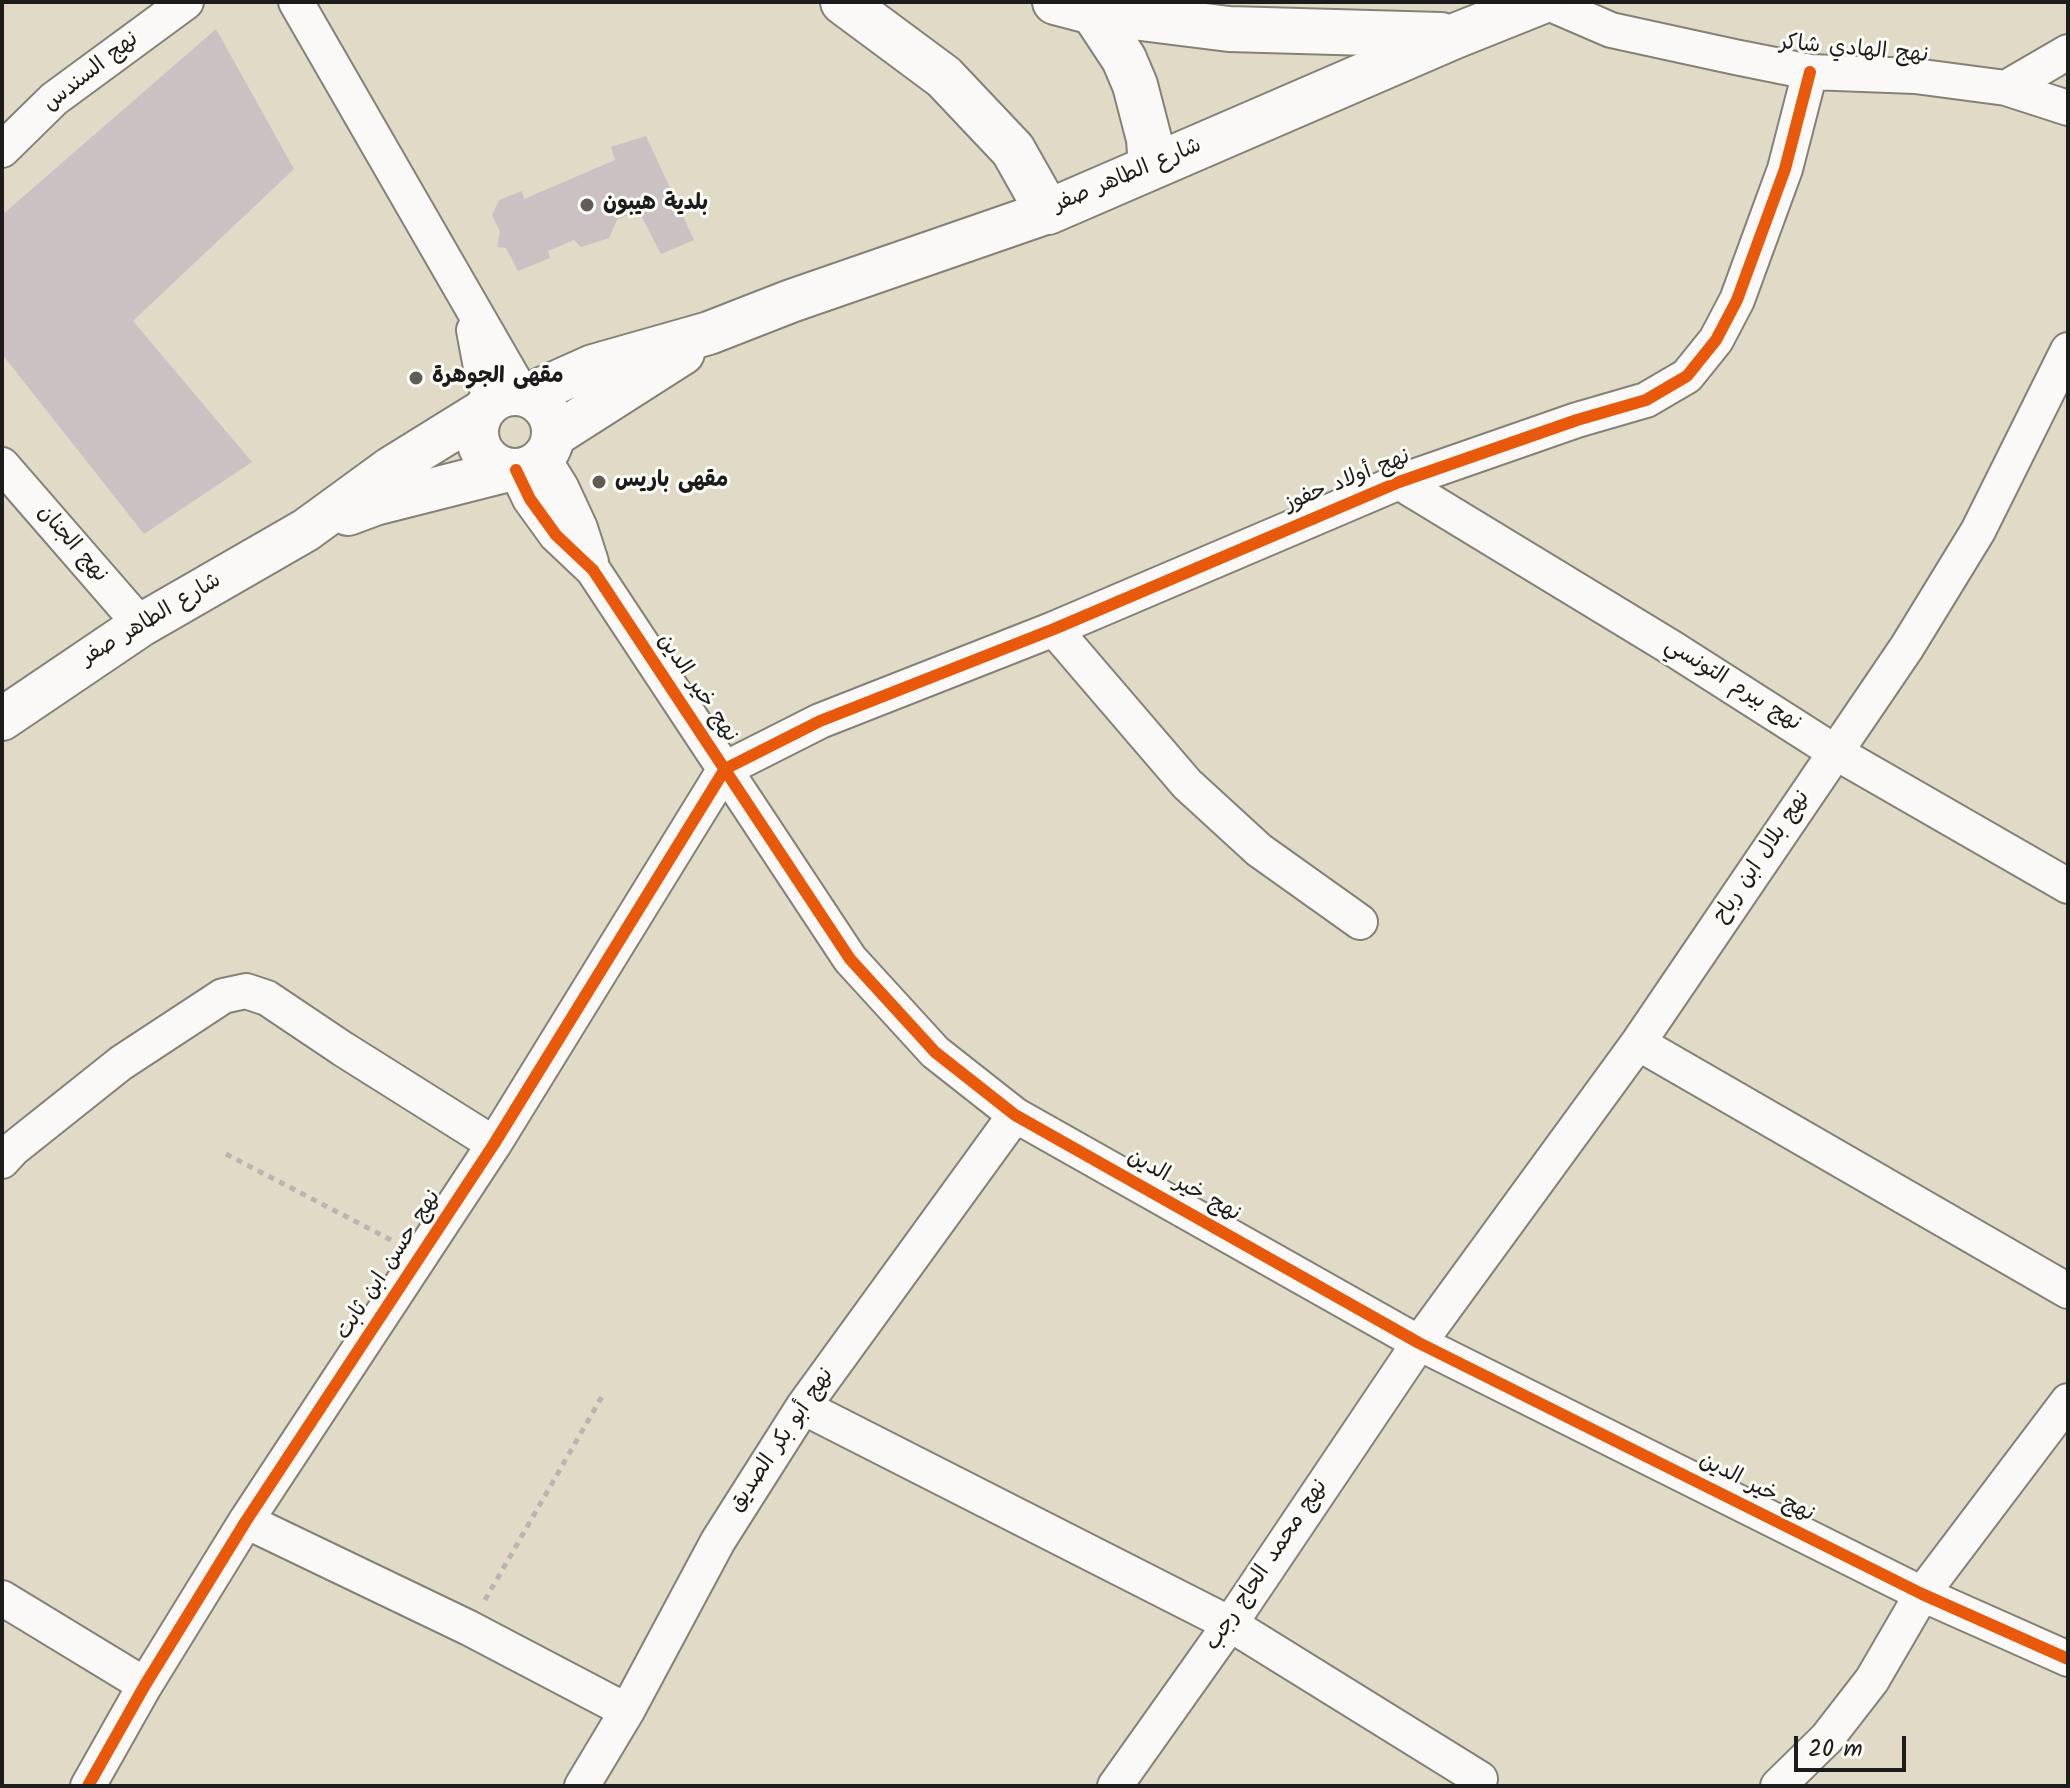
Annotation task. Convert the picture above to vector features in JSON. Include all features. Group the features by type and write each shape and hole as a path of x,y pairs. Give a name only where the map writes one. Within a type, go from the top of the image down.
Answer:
{"main road":[{"path":"843,2 944,77 1013,150 1048,212"},
{"name":"شارع الطاهر صفر","path":"1048,212 1455,36 1543,2"},
{"path":"1074,7 1229,29 1455,36"},
{"path":"1074,7 1117,47 1135,85 1149,139 1151,167"}],"street":[{"name":"نهج السندس","path":"2,150 54,99 186,2"},
{"path":"296,2 467,295 506,400"},
{"name":"نهج الهادي شاكر","path":"1543,2 1611,30 1810,72 1915,76 2006,88 2068,108"},
{"path":"2006,88 2068,52"},
{"name":"نهج أولاد حفوز","path":"725,769 820,721 1054,629 1399,482 1646,400 1687,376 1716,340 1737,300 1785,169 1810,72"},
{"name":"شارع الطاهر صفر","path":"2,719 141,625 306,530 391,468 506,400 593,366 709,333 791,301 1048,212"},
{"name":"شارع الطاهر صفر","path":"306,530 375,504 530,458 709,333"},
{"name":"نهج بلال ابن رباح","path":"1419,1343 1638,1043 1907,647 1978,531 2068,350"},
{"path":"506,400 539,402 548,411 553,423 530,458 497,466 480,448 478,423 506,400"},
{"name":"نهج خير الدين","path":"530,458 530,499 556,535 593,570 850,959 935,1052 1015,1115 1419,1343 1922,1594 2068,1659"},
{"name":"نهج الجنان","path":"2,465 141,625"},
{"name":"نهج بيرم التونسي","path":"1399,482 1672,648 1835,752 2068,886"},
{"path":"1054,629 1187,784 1259,850 1360,922"},
{"name":"نهج حسن ابن ثابت","path":"98,1784 145,1685 246,1521 494,1144 725,769"},
{"path":"2,1161 121,1063 223,996 246,991 267,998 494,1144"},
{"path":"1638,1043 2068,1291"},
{"name":"نهج أبو بكر الصديق","path":"582,1786 627,1711 718,1541 803,1407 1015,1115"},
{"name":"نهج محمد الحاج رجب","path":"1115,1786 1230,1624 1419,1343"},
{"path":"1778,1786 1827,1738 1872,1680 1922,1594 2068,1401"},
{"path":"803,1407 1230,1624 1480,1779"},
{"path":"246,1521 469,1628 627,1711"},
{"path":"2,1598 145,1685"}],"path":[{"path":"226,1154 420,1256"},
{"path":"469,1628 604,1393"}],"building":[{"path":"216,29 294,169 133,321 252,462 144,534 2,354 2,215"},
{"name":"بلدية هيبون","path":"646,136 694,240 661,254 638,210 617,220 609,238 581,247 574,240 548,251 550,258 518,271 506,248 497,247 500,232 492,215 499,200 522,191 524,199 615,160 611,147"}],"cycle path":[{"path":"88,1786 145,1685 246,1521 494,1144 725,769 820,721 1054,629 1399,482 1577,420 1646,400 1687,376 1716,340 1737,300 1785,169 1810,72"},
{"path":"516,470 530,499 556,535 593,570 850,959 935,1052 1015,1115 1419,1343 1922,1594 2068,1659"}],"place":[{"name":"بلدية هيبون","path":"587,205"},
{"name":"مقهى الجوهرة","path":"416,378"},
{"name":"مقهى باريس","path":"599,482"}]}
